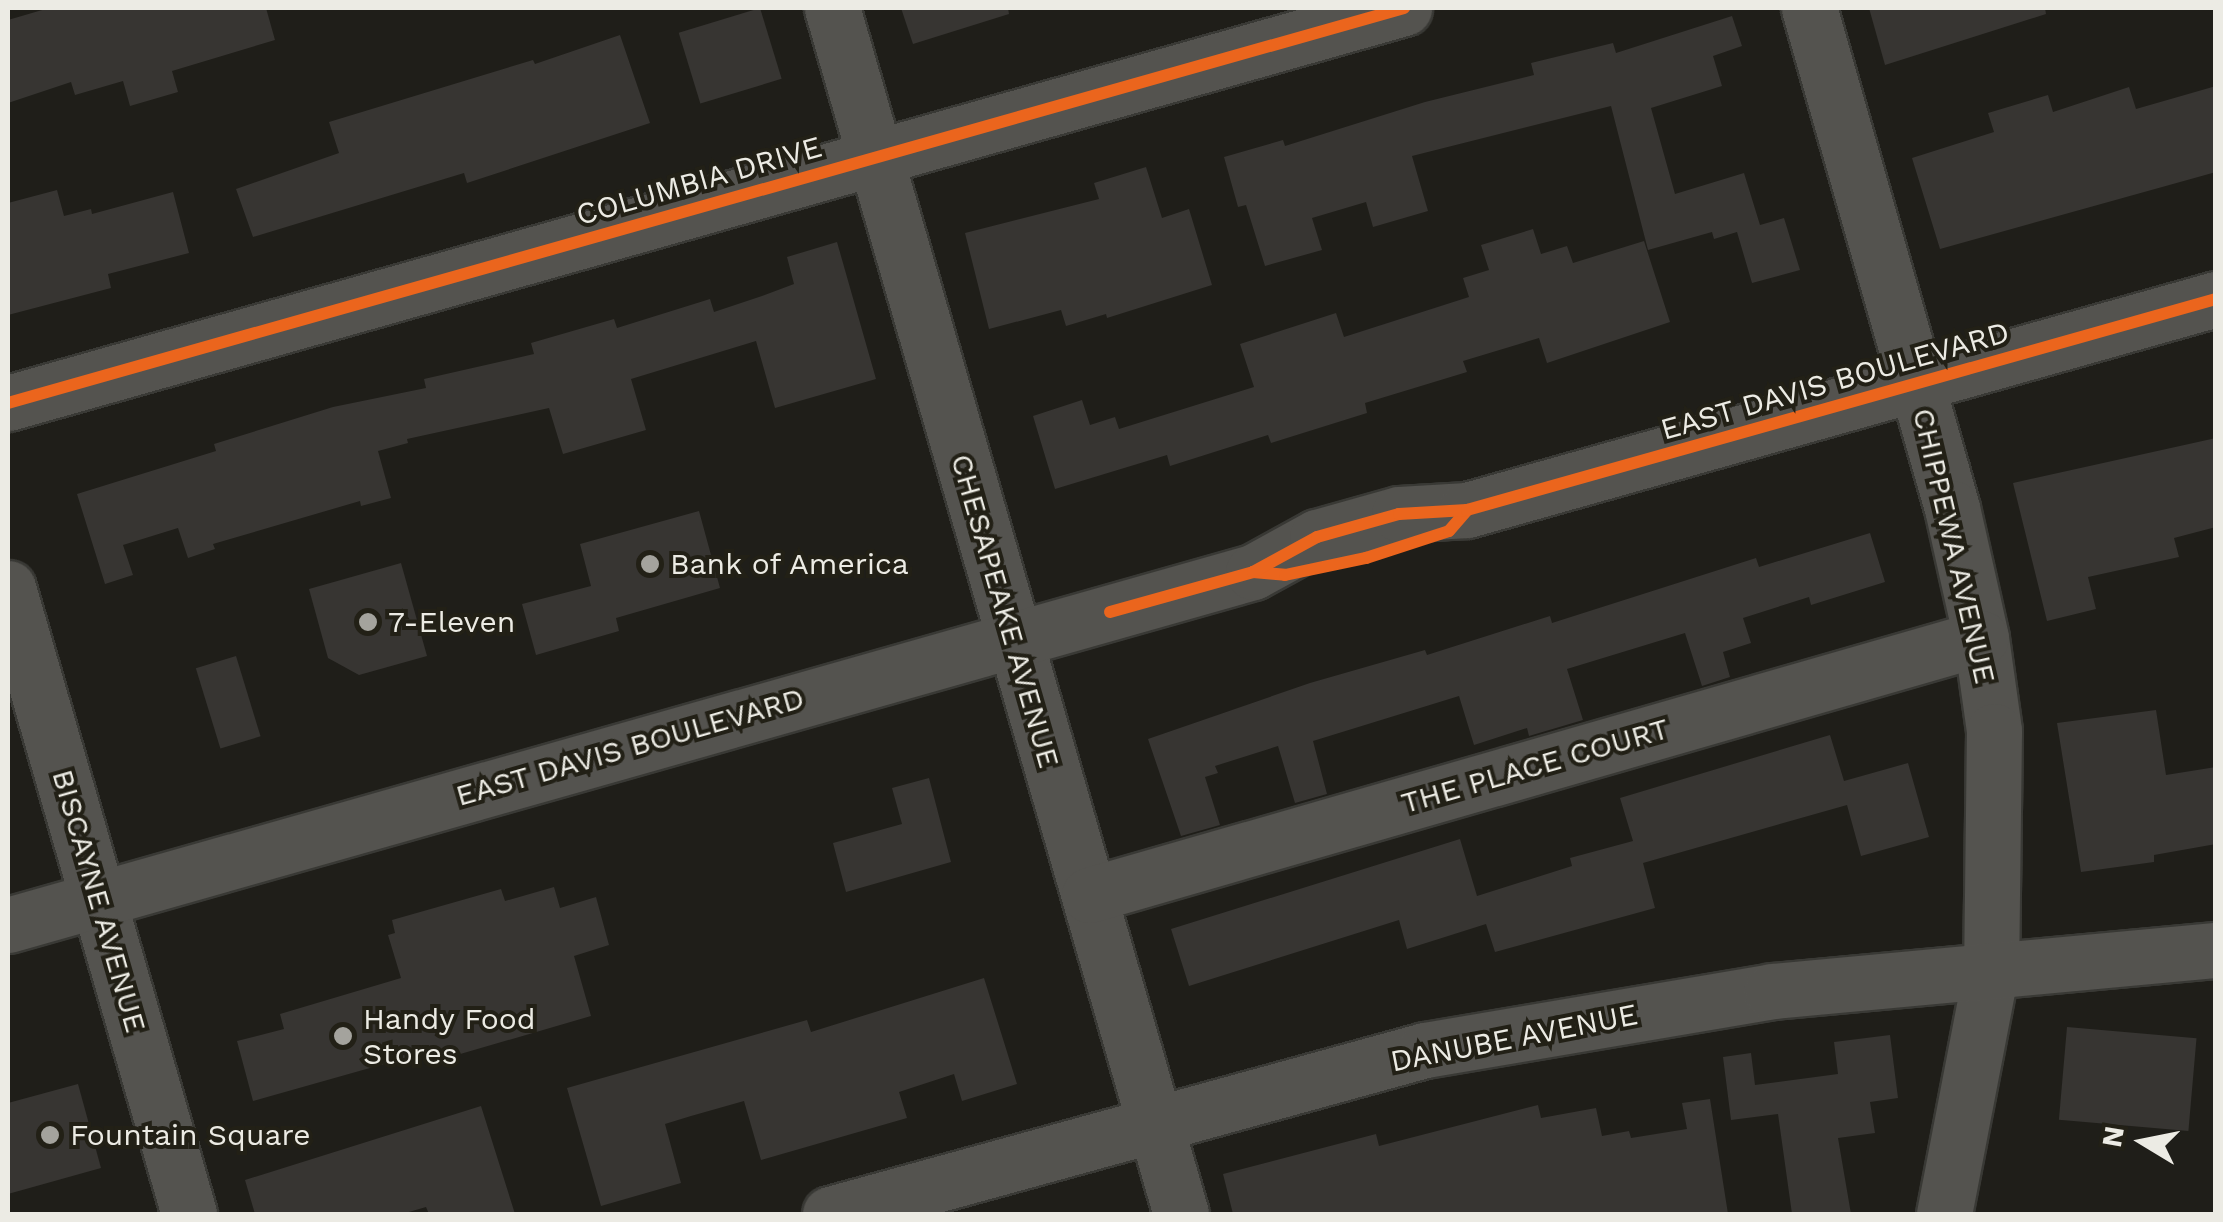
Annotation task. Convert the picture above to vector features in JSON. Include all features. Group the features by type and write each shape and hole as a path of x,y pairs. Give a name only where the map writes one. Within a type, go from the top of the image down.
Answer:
{"street":[{"name":"CHESAPEAKE AVENUE","path":"832,8 1181,1214"},
{"name":"COLUMBIA DRIVE","path":"8,403 1404,8"},
{"name":"CHIPPEWA AVENUE","path":"1808,8 1952,508 1981,638 1994,731 1991,970 1944,1214"},
{"name":"EAST DAVIS BOULEVARD","path":"8,925 1253,572 1317,537 1399,514 1467,510 2216,299"},
{"name":"BISCAYNE AVENUE","path":"8,588 189,1214"},
{"name":"THE PLACE COURT","path":"1089,895 1981,638"},
{"name":"DANUBE AVENUE","path":"830,1214 1156,1121 1425,1050 1772,992 2216,950"}],"building":[{"path":"49,8 266,8 275,40 172,71 178,92 130,106 123,81 75,95 71,82 8,103 8,20"},
{"path":"760,8 782,79 700,104 679,33"},
{"path":"901,8 1008,8 1009,14 913,44"},
{"path":"1869,8 2045,8 2046,14 1885,65"},
{"path":"1732,16 1742,46 1713,56 1722,86 1651,108 1675,194 1744,173 1760,225 1784,218 1800,270 1752,283 1737,232 1714,239 1712,232 1648,250 1611,106 1412,156 1428,211 1373,227 1366,202 1312,218 1322,250 1265,266 1246,205 1238,207 1224,157 1283,140 1285,146 1425,102 1534,75 1531,63 1613,43 1616,53"},
{"path":"620,35 650,123 467,183 464,173 253,237 236,189 339,153 329,122 533,60 535,64"},
{"path":"2216,86 2216,172 1940,249 1912,158 1994,132 1988,113 2048,95 2053,112 2129,87 2136,109"},
{"path":"1146,167 1162,218 1189,209 1212,285 1107,318 1106,314 1066,326 1061,310 989,329 965,233 1099,199 1094,183"},
{"path":"57,190 64,216 91,209 92,214 173,192 189,253 108,274 111,288 8,315 8,203"},
{"path":"1533,229 1541,254 1567,246 1573,263 1644,241 1670,322 1547,363 1539,338 1463,361 1467,372 1365,403 1367,413 1271,443 1268,435 1170,466 1167,455 1055,489 1033,416 1082,400 1090,425 1115,417 1119,429 1254,387 1240,344 1336,313 1344,337 1469,297 1463,278 1489,270 1481,245"},
{"path":"837,242 876,379 775,408 756,341 631,379 646,430 563,454 549,408 407,439 408,443 378,451 391,498 361,506 360,501 213,544 215,549 188,558 178,528 123,545 133,575 105,584 77,494 216,451 214,444 333,407 426,388 424,379 534,354 531,343 614,319 617,328 710,299 714,312 794,284 787,257"},
{"path":"2216,438 2216,527 2174,538 2179,557 2088,577 2096,609 2047,621 2013,483"},
{"name":"Bank of America","path":"699,511 720,588 616,618 619,631 536,655 522,604 591,586 580,544"},
{"path":"1870,533 1885,582 1811,605 1809,597 1743,618 1751,643 1723,652 1730,677 1702,686 1685,633 1567,669 1583,720 1529,736 1527,728 1474,745 1459,696 1313,741 1327,794 1295,803 1278,746 1215,766 1218,773 1205,777 1220,825 1181,836 1148,739 1310,683 1425,650 1427,655 1550,616 1552,623 1756,558 1759,567"},
{"name":"7-Eleven","path":"401,563 427,656 359,675 328,658 309,589"},
{"path":"236,656 261,736 220,749 196,668"},
{"path":"2156,710 2166,775 2216,767 2216,844 2154,855 2154,862 2081,872 2057,723"},
{"path":"1830,735 1844,781 1908,763 1929,837 1861,856 1847,805 1643,863 1655,908 1495,952 1486,924 1407,949 1399,920 1189,986 1171,929 1460,839 1477,896 1572,866 1570,858 1633,841 1620,798"},
{"path":"929,778 951,862 846,892 833,843 902,824 892,788"},
{"path":"554,887 560,908 596,897 609,945 574,956 591,1016 426,1064 423,1053 253,1101 237,1041 284,1029 280,1014 401,978 388,935 395,933 392,920 501,889 505,901"},
{"path":"984,978 1017,1084 962,1101 954,1074 899,1092 907,1118 761,1160 744,1101 691,1116 665,1124 681,1183 601,1206 567,1088 807,1020 811,1032"},
{"path":"2067,1027 2197,1038 2188,1131 2059,1120"},
{"path":"1890,1035 1898,1098 1870,1102 1875,1133 1838,1138 1851,1214 1792,1214 1778,1114 1731,1120 1723,1057 1751,1053 1755,1085 1838,1074 1834,1042"},
{"name":"Fountain Square","path":"78,1084 101,1168 8,1194 8,1103"},
{"path":"1710,1099 1728,1214 1233,1214 1223,1174 1376,1134 1379,1146 1538,1105 1541,1118 1596,1108 1602,1136 1629,1131 1631,1138 1687,1129 1682,1103"},
{"path":"481,1106 515,1214 429,1214 426,1207 402,1214 255,1214 245,1180"}],"cycle path":[{"path":"8,403 1404,8"},
{"path":"1110,612 1253,572 1317,537 1399,514 1467,510 2216,299"},
{"path":"1253,572 1285,575 1366,558 1449,531 1467,510"}],"place":[{"name":"Bank of America","path":"650,564"},
{"name":"7-Eleven","path":"368,622"},
{"name":"Handy Food Stores","path":"343,1036"},
{"name":"Fountain Square","path":"50,1135"}]}
